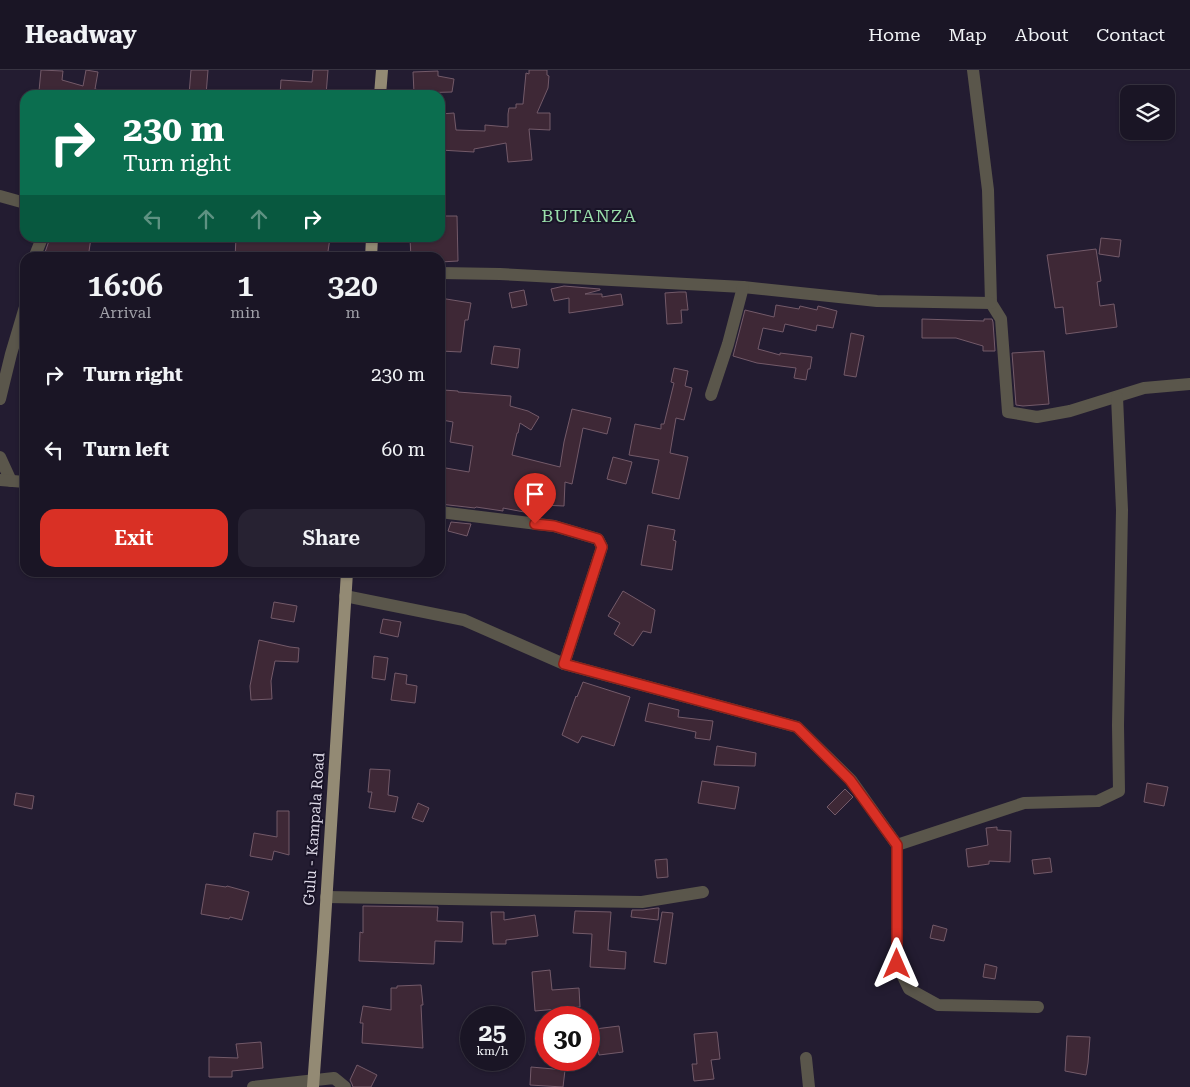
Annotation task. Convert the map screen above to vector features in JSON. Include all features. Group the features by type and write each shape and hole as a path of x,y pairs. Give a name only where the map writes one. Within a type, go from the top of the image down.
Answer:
{"main road":[{"path":"380,90 382,70"},
{"name":"Gulu - Kampala Road","path":"313,1083 346,577"}],"street":[{"path":"973,70 988,190 991,303 1001,319 1008,412 1037,417 1070,411 1144,388 1190,384"},
{"path":"0,196 20,202"},
{"path":"445,273 500,274 743,287 877,301 991,303"},
{"path":"711,395 728,344 743,287"},
{"path":"0,399 20,324"},
{"path":"897,845 1024,803 1098,801 1119,791 1118,725 1122,510 1117,397"},
{"path":"0,457 5,481 20,482"},
{"path":"445,513 554,526 598,539 602,547 564,664"},
{"path":"345,596 464,620 564,664 797,727 850,780 897,845 897,964 909,989 938,1005 1038,1007"},
{"path":"326,897 642,902 703,892"},
{"path":"806,1058 809,1087"},
{"path":"252,1087 313,1083 334,1078 345,1087"}],"building":[{"path":"41,70 63,71 62,80 83,86 86,70 98,72 95,89 100,90 39,90"},
{"path":"191,70 208,70 206,90 189,90"},
{"path":"313,70 328,70 326,90 280,90 281,80 312,82"},
{"path":"529,70 547,70 547,75 549,76 548,88 537,113 550,113 550,130 529,129 532,160 508,162 506,143 474,149 474,152 445,150 445,114 454,113 456,130 485,131 485,125 508,127 509,108 516,108 516,104 523,104 526,73 529,74"},
{"path":"438,71 438,76 454,79 452,92 445,92 445,90 414,90 413,72"},
{"path":"445,216 457,216 458,261 445,262 445,252 411,252 410,242 445,242"},
{"path":"1101,238 1121,240 1119,257 1099,254"},
{"path":"49,242 90,242 89,252 45,252"},
{"path":"236,242 329,242 328,252 235,252"},
{"path":"1096,249 1101,281 1097,282 1100,306 1114,304 1117,327 1066,334 1063,307 1055,308 1047,255"},
{"path":"564,286 600,289 585,294 602,294 602,297 621,294 623,305 569,313 569,298 554,301 551,289"},
{"path":"524,290 527,305 512,308 509,293"},
{"path":"686,292 688,310 681,310 682,323 667,324 665,293"},
{"path":"445,299 471,303 468,320 465,320 461,352 445,351"},
{"path":"776,305 799,309 800,306 817,310 818,306 837,311 833,328 817,325 816,331 785,324 783,332 763,328 758,349 780,355 780,353 812,357 806,380 794,378 796,368 757,363 733,356 745,310 774,317"},
{"path":"922,319 984,321 984,319 992,319 995,351 983,351 983,346 956,338 922,338"},
{"path":"851,333 864,336 856,377 844,375"},
{"path":"494,346 520,349 518,368 491,364"},
{"path":"1044,351 1049,404 1016,405 1012,353"},
{"path":"674,368 688,371 685,386 692,388 684,420 676,418 670,453 688,457 679,499 652,493 659,460 629,455 635,424 661,429 661,424 664,424 674,383 671,382"},
{"path":"445,390 511,396 510,406 528,411 539,417 531,430 520,423 512,455 560,467 572,409 611,418 607,434 583,428 572,484 565,482 564,506 541,505 540,515 503,508 503,511 445,505 445,468 469,472 473,446 450,442 453,422 445,421"},
{"path":"613,457 632,462 626,484 607,479"},
{"path":"451,522 471,524 467,536 448,531"},
{"path":"648,525 675,530 673,540 676,541 672,570 641,565"},
{"path":"623,591 655,610 651,633 643,631 633,646 614,634 620,623 608,616"},
{"path":"274,602 297,606 294,622 271,618"},
{"path":"383,619 401,622 398,637 380,633"},
{"path":"259,640 299,648 298,662 275,661 271,681 272,699 251,700 250,686"},
{"path":"374,656 388,658 385,680 372,678"},
{"path":"395,673 407,675 406,684 417,686 415,703 391,700"},
{"path":"583,682 630,697 614,746 582,736 578,743 562,735"},
{"path":"649,703 679,710 678,717 713,721 710,740 695,738 696,732 645,721"},
{"path":"717,746 756,753 755,766 714,765"},
{"path":"370,769 390,770 388,795 398,797 395,812 369,808 372,792 368,792"},
{"path":"702,781 739,787 735,809 698,803"},
{"path":"1147,783 1168,787 1164,806 1144,802"},
{"path":"845,789 853,797 835,815 827,807"},
{"path":"16,793 34,796 32,809 14,805"},
{"path":"418,803 429,808 423,822 412,818"},
{"path":"277,811 289,811 289,855 274,851 272,860 250,856 254,833 277,837"},
{"path":"997,827 997,830 1011,831 1010,862 989,861 989,864 968,867 966,849 988,845 986,828"},
{"path":"1050,858 1052,872 1034,874 1032,860"},
{"path":"667,859 668,877 657,878 655,860"},
{"path":"206,884 227,886 249,892 242,920 201,914"},
{"path":"363,906 438,907 437,921 463,922 462,942 435,941 434,964 359,961 360,932 363,933"},
{"path":"659,908 658,920 631,917 632,910"},
{"path":"575,911 611,912 608,950 626,952 625,969 590,967 592,934 573,933"},
{"path":"491,912 504,912 504,920 535,915 538,936 506,940 506,944 493,944"},
{"path":"662,912 673,913 666,964 654,962"},
{"path":"933,925 947,929 944,941 930,938"},
{"path":"985,964 997,967 995,979 983,977"},
{"path":"550,970 552,990 579,988 580,1006 535,1006 535,1011 532,972"},
{"path":"421,985 423,1048 362,1043 363,1023 360,1023 363,1006 391,1010 391,988"},
{"path":"619,1026 623,1052 600,1055 600,1028"},
{"path":"717,1032 720,1059 711,1060 714,1079 694,1081 692,1064 697,1064 694,1034"},
{"path":"1067,1036 1090,1037 1086,1075 1065,1071"},
{"path":"261,1042 263,1068 232,1071 232,1077 209,1077 209,1057 238,1058 236,1044"},
{"path":"357,1065 377,1075 371,1087 353,1087 350,1080"},
{"path":"531,1067 535,1067 535,1071 565,1071 563,1087 530,1085"}],"district":[{"name":"BUTANZA","path":"589,215"}],"route":[{"path":"535,524 554,526 598,539 602,547 564,664 797,727 850,780 897,845 897,964"}]}
